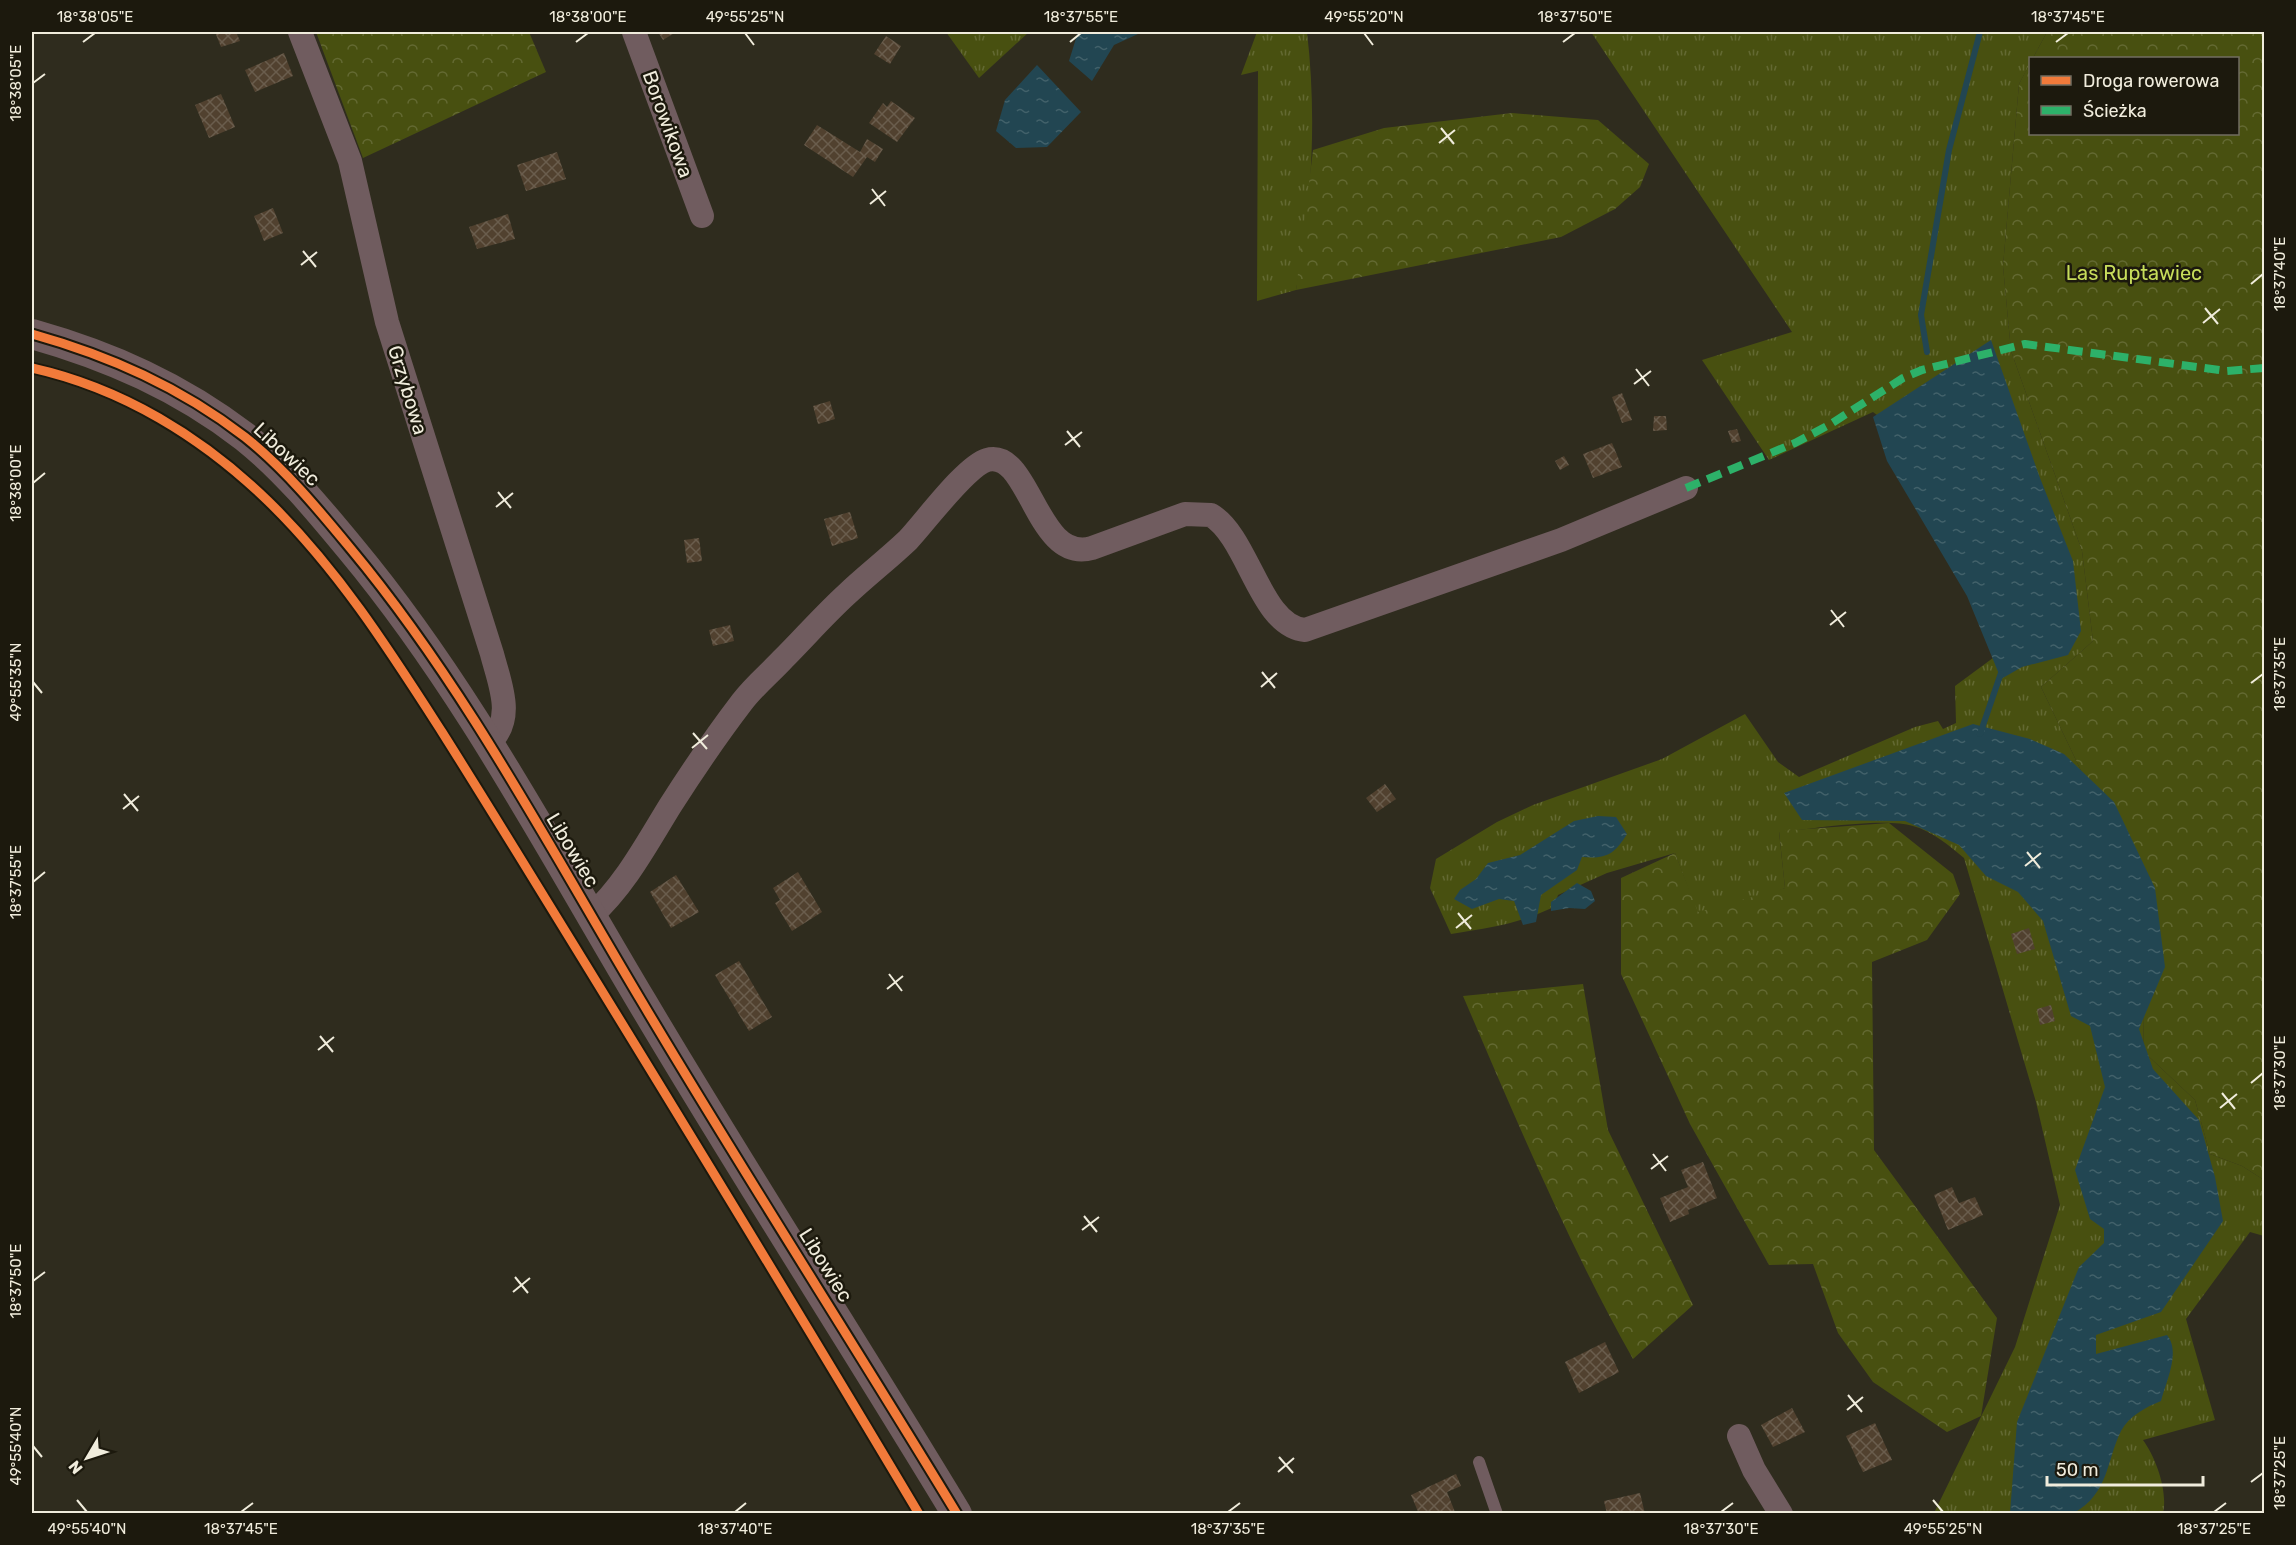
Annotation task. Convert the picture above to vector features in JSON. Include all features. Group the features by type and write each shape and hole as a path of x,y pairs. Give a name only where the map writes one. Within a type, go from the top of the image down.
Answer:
{"street":[{"name":"Grzybowa","path":"300,32 350,161 387,322 492,654 506,708 504,720 495,738 488,744"},
{"name":"Borowikowa","path":"633,32 702,216"},
{"name":"Libowiec","path":"32,334 87,350 147,375 191,399 246,439 308,497 375,578 440,667 488,744 957,1514"},
{"path":"591,916 615,894 702,756 744,699 845,596 907,541 970,471 985,460 999,460 1006,464 1019,480 1049,528 1065,545 1077,551 1092,548 1185,514 1211,515 1229,532 1281,619 1296,629 1305,630 1561,540 1686,488"},
{"path":"1739,1436 1754,1470 1781,1514"}],"lane":[{"path":"1479,1462 1497,1514"}],"green space":[{"path":"316,32 529,32 546,72 363,158"},
{"path":"946,32 1029,32 979,78"},
{"path":"1257,32 1307,32 1312,129 1306,226 1296,290 1257,301 1258,71 1241,75"},
{"path":"1591,32 2047,32 2034,57 2029,57 2029,65 2019,84 2003,266 2011,351 2082,551 2093,641 2041,687 2140,894 2144,1052 2195,1100 2210,1154 2242,1166 2264,1180 2264,1236 2250,1232 2186,1319 2215,1420 2143,1440 2160,1475 2164,1495 2163,1513 1934,1513 2015,1347 2060,1205 2036,1102 1964,858 1927,831 1901,824 1867,823 1779,832 1785,888 1727,911 1697,912 1675,853 1607,873 1558,895 1554,907 1527,918 1503,925 1451,934 1430,888 1436,859 1497,822 1533,805 1662,759 1745,714 1778,762 1799,777 1915,727 1938,721 1943,729 1956,723 1955,686 1997,655 1893,427 1873,412 1769,460 1702,360 1792,332"},
{"name":"Las Ruptawiec","path":"2047,32 2264,32 2264,1180 2242,1166 2210,1154 2195,1100 2144,1052 2140,894 2041,687 2093,641 2082,551 2011,351 2003,266 2019,84 2029,65 2029,135 2239,135 2239,57 2034,57"},
{"path":"1512,113 1598,120 1649,164 1640,187 1615,209 1561,237 1296,290 1313,150 1384,128"},
{"path":"1889,823 1953,874 1960,894 1927,940 1872,962 1874,1150 1997,1318 1981,1416 1947,1432 1873,1382 1838,1333 1813,1264 1769,1265 1690,1124 1621,974 1621,878 1675,853 1698,912 1785,888 1779,831"},
{"path":"1583,984 1608,1130 1693,1305 1633,1359 1564,1225 1463,996"}],"water":[{"path":"1078,32 1139,32 1114,45 1092,81 1069,61"},
{"path":"1037,65 1081,112 1047,147 1016,148 996,131 1005,100"},
{"path":"1991,340 2040,478 2073,561 2081,631 2068,655 2022,667 2001,679 1967,596 1887,461 1873,417"},
{"path":"1973,724 2030,739 2064,754 2114,802 2155,888 2165,967 2139,1029 2153,1069 2199,1120 2215,1177 2223,1221 2161,1312 2096,1335 2096,1354 2167,1335 2171,1342 2173,1358 2161,1401 2138,1413 2124,1426 2100,1486 2094,1496 2074,1513 2010,1513 2017,1422 2079,1267 2104,1243 2104,1229 2090,1219 2075,1170 2105,1087 2090,1026 2071,1016 2043,921 2018,892 1986,876 1959,845 1905,821 1802,820 1784,793"},
{"path":"1598,816 1616,817 1627,834 1618,847 1609,854 1582,857 1577,870 1541,895 1536,922 1523,925 1514,901 1499,899 1472,909 1454,899 1460,890 1476,879 1488,863 1520,855 1574,821"},
{"path":"1577,883 1591,891 1595,901 1585,909 1569,908 1551,911 1551,902"}],"building":[{"path":"215,32 236,32 240,41 221,47"},
{"path":"658,32 676,32 663,40"},
{"path":"886,36 901,46 890,64 874,54"},
{"path":"284,53 293,76 255,92 245,70"},
{"path":"221,94 235,127 209,138 195,105"},
{"path":"891,101 915,118 897,142 869,123 883,103 887,107"},
{"path":"817,125 860,152 867,139 883,149 875,162 867,157 853,177 804,145"},
{"path":"557,152 566,179 526,191 517,165"},
{"path":"273,208 283,233 264,241 254,216"},
{"path":"508,214 515,239 477,249 469,227"},
{"path":"1622,393 1632,420 1622,423 1612,397"},
{"path":"830,401 835,419 818,424 813,406"},
{"path":"1654,416 1666,416 1667,430 1653,431"},
{"path":"1737,429 1741,441 1732,443 1728,431"},
{"path":"1612,443 1622,467 1593,478 1583,454"},
{"path":"1564,456 1569,465 1560,470 1555,461"},
{"path":"850,512 858,538 832,546 824,519"},
{"path":"699,538 702,561 687,563 684,540"},
{"path":"730,625 734,641 713,646 709,630"},
{"path":"1385,784 1396,799 1377,812 1366,798"},
{"path":"798,872 822,912 792,931 775,903 780,900 773,888"},
{"path":"676,875 699,912 671,928 650,892"},
{"path":"2029,928 2035,949 2017,954 2011,934"},
{"path":"739,961 772,1017 749,1031 715,975"},
{"path":"2051,1005 2055,1021 2040,1025 2037,1009"},
{"path":"1703,1162 1717,1198 1688,1210 1689,1214 1670,1222 1660,1198 1688,1187 1681,1170"},
{"path":"1952,1187 1959,1203 1975,1197 1983,1215 1948,1230 1934,1195"},
{"path":"1605,1342 1619,1372 1579,1393 1565,1362"},
{"path":"1792,1408 1805,1432 1773,1447 1761,1425"},
{"path":"1875,1423 1892,1460 1863,1472 1846,1436"},
{"path":"1456,1474 1461,1486 1447,1492 1455,1512 1419,1514 1411,1495"},
{"path":"1640,1493 1645,1514 1607,1514 1604,1501"}],"waterway":[{"path":"1927,352 1921,315 1949,150 1980,32"},
{"path":"1980,734 2001,673"}],"marked path":[{"path":"1686,488 1795,443 1829,425 1903,378 1922,370 2025,344 2227,371 2264,368"}],"cycle path":[{"path":"32,334 89,352 170,388 245,437 301,490 392,601 432,656 505,769 681,1066 957,1514"},
{"path":"32,368 98,388 129,402 188,436 216,456 268,501 317,554 340,583 403,671 482,796 735,1208 919,1514"}]}
